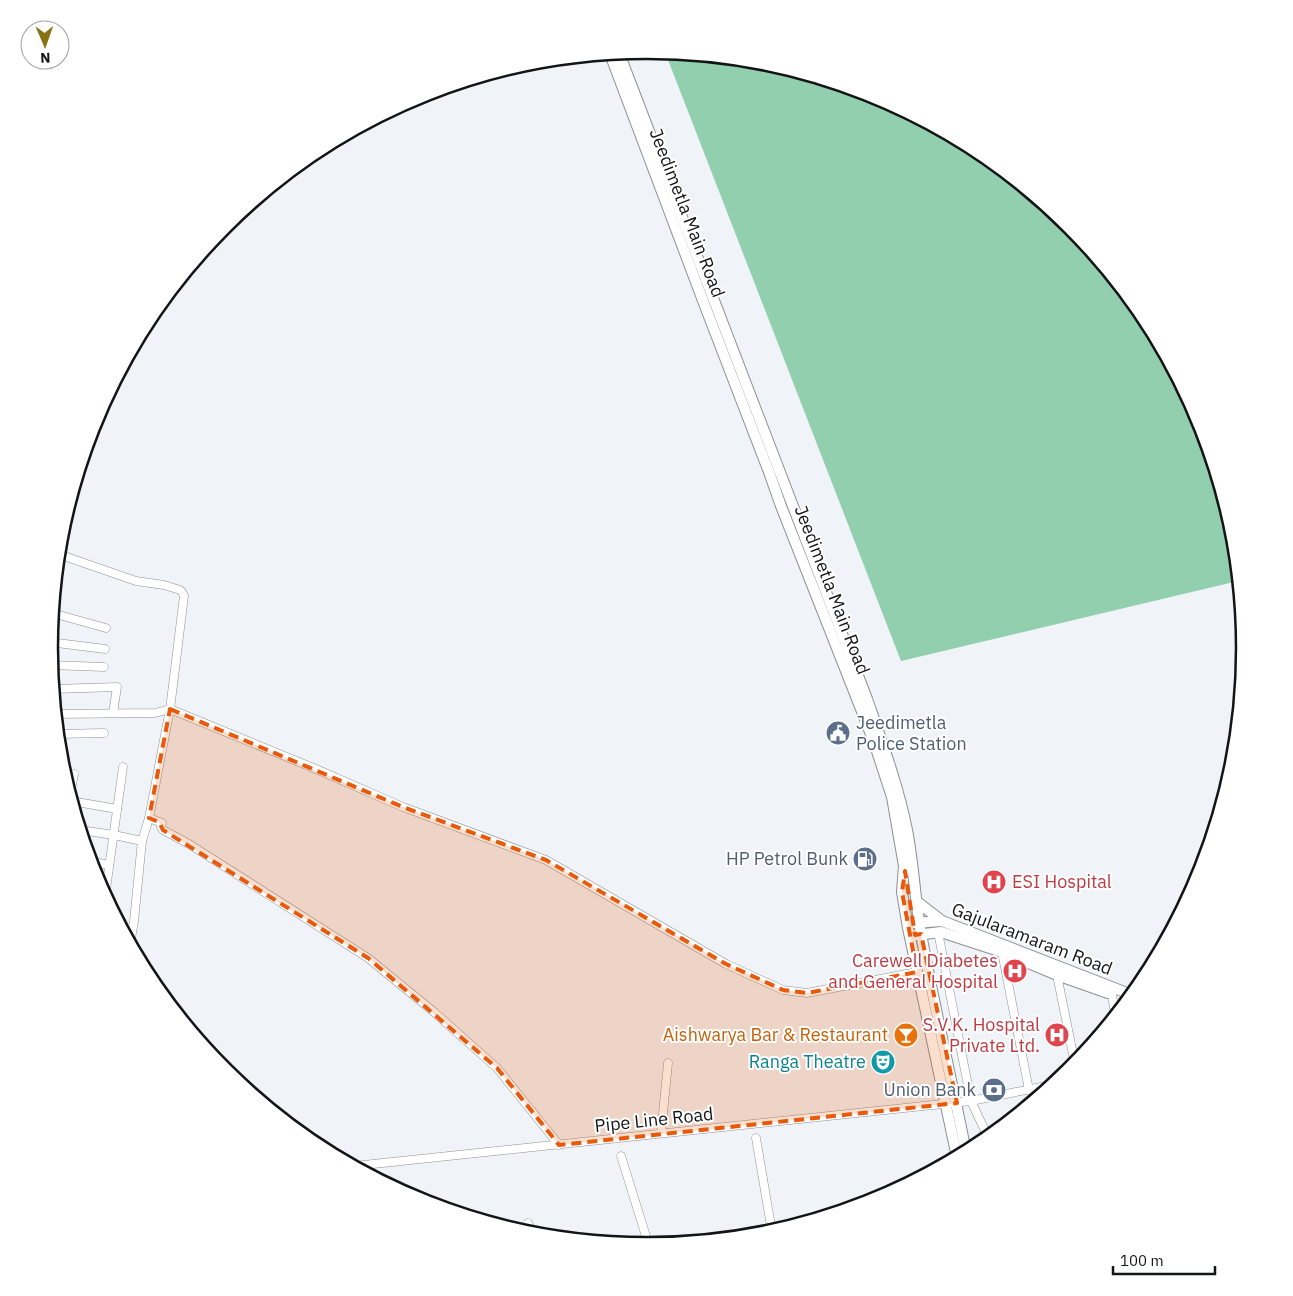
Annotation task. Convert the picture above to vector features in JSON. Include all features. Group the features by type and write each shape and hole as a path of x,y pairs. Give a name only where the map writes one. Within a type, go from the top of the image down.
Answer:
{"main road":[{"name":"Jeedimetla Main Road","path":"612,60 781,506 863,701 892,797 900,835 905,871 902,892 955,1149"},
{"name":"Jeedimetla Main Road","path":"622,60 900,796 912,857 918,934 957,1103 964,1144"},
{"path":"905,871 916,923"},
{"path":"916,901 942,921"},
{"name":"Gajularamaram Road","path":"916,923 942,921 1125,991"},
{"name":"Gajularamaram Road","path":"918,934 938,932 1002,952 1057,975 1121,997"},
{"path":"918,934 934,1025 932,1040"}],"street":[{"path":"65,557 136,581 164,585 180,590 184,596 170,709 142,841 132,934"},
{"path":"59,615 106,628"},
{"path":"58,643 105,649"},
{"path":"58,665 104,667"},
{"path":"59,690 117,687 113,713"},
{"path":"62,714 155,713 170,709 403,807 486,836 546,860 726,964 783,990 807,993 918,972"},
{"path":"64,734 104,733"},
{"path":"106,882 123,766"},
{"path":"73,779 74,774"},
{"path":"79,803 117,810"},
{"path":"148,818 162,823 161,827 163,830 189,844 368,958 434,1012 497,1068 559,1145"},
{"path":"87,831 142,841"},
{"path":"98,862 109,864"},
{"path":"938,932 971,1101 985,1130"},
{"path":"1002,952 1029,1090"},
{"path":"1057,975 1073,1053"},
{"path":"1112,994 1114,1007"},
{"path":"661,1133 668,1063"},
{"name":"Pipe Line Road","path":"365,1165 957,1103 1029,1090 1035,1091"},
{"path":"756,1138 771,1224"},
{"path":"621,1156 645,1237"}],"highlighted area":[{"path":"170,709 403,807 546,860 726,964 783,990 807,993 917,972 902,892 905,871 915,935 921,934 957,1103 559,1145 497,1068 368,958 163,830 159,822 149,818"}],"green space":[{"path":"668,60 723,64 761,70 836,90 907,120 974,158 1035,205 1063,232 1114,289 1157,353 1191,423 1215,496 1224,533 1231,583 901,661"}],"place":[{"name":"Jeedimetla Police Station","path":"838,733"},
{"name":"HP Petrol Bunk","path":"865,859"},
{"name":"ESI Hospital","path":"994,882"},
{"name":"Carewell Diabetes and General Hospital","path":"1015,971"},
{"name":"Aishwarya Bar & Restaurant","path":"906,1035"},
{"name":"S.V.K. Hospital Private Ltd.","path":"1057,1035"},
{"name":"Ranga Theatre","path":"883,1062"},
{"name":"Union Bank","path":"994,1090"}]}
